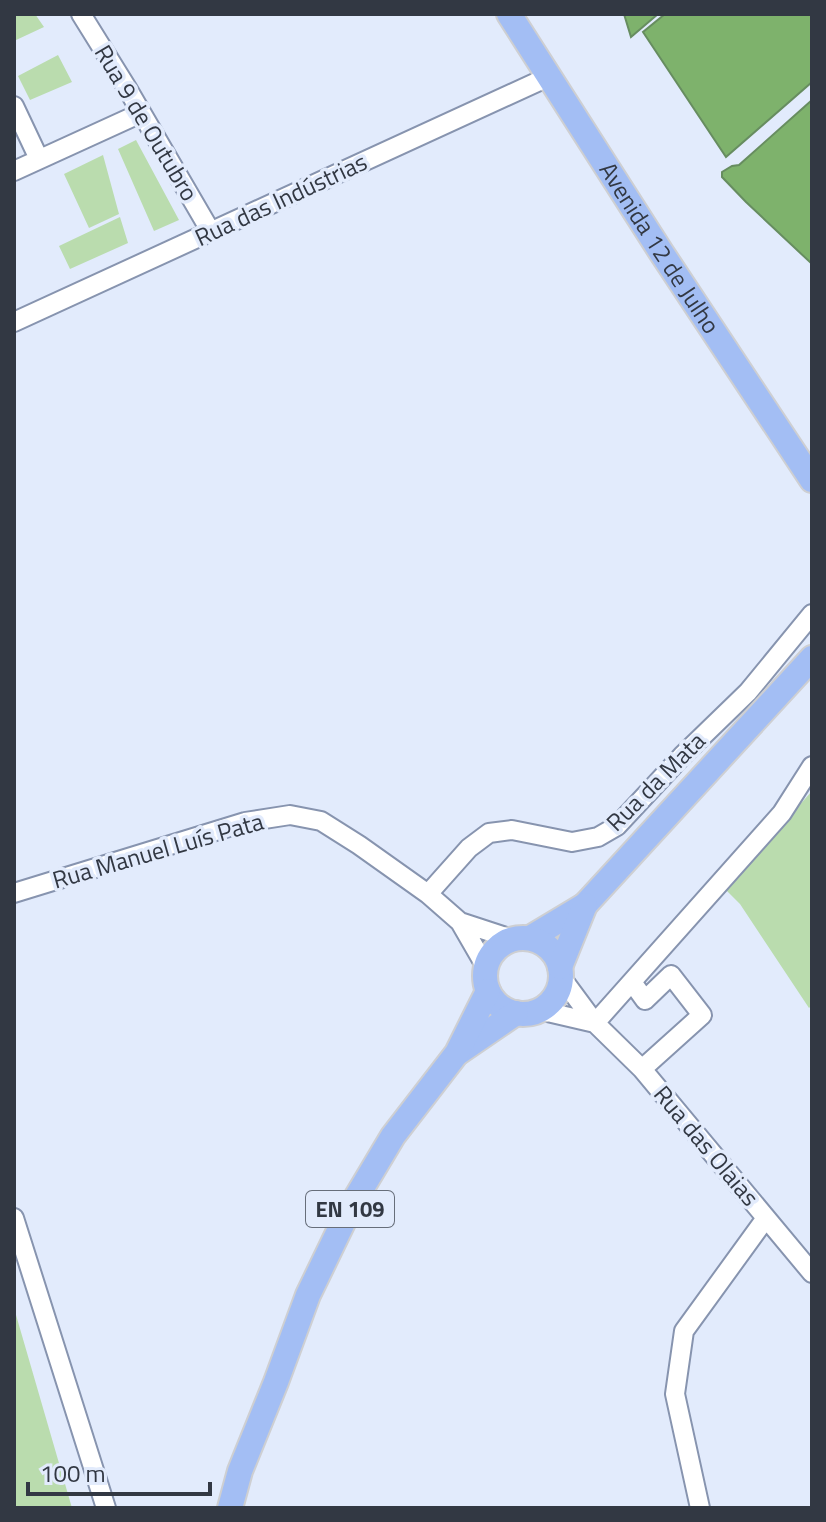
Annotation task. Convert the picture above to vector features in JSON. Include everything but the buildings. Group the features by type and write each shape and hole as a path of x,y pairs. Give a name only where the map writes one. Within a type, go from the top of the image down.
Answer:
{"main road":[{"name":"Avenida 12 de Julho","path":"509,14 812,480"},
{"path":"457,1053 487,979 491,955 500,945 521,939 585,905 812,658"},
{"path":"457,1053 528,1012 548,1004 555,997 585,905"},
{"path":"521,939 541,942 550,948 561,972"},
{"path":"487,979 495,1001 505,1009 528,1012"},
{"name":"EN 109","path":"230,1508 240,1471 308,1295 350,1208 393,1136 457,1053"},
{"name":"EN 109","path":"245,1508 276,1382"}],"street":[{"name":"Rua 9 de Outubro","path":"81,14 211,232"},
{"name":"Rua das Indústrias","path":"14,322 548,77"},
{"path":"14,106 39,159"},
{"path":"14,171 141,113"},
{"name":"Rua da Mata","path":"428,894 469,848 489,833 512,830 572,842 598,837 617,826 682,756 748,692 812,614"},
{"path":"528,1012 595,1023 782,813 812,766"},
{"name":"Rua Manuel Luís Pata","path":"14,893 245,822 290,815 321,821 428,894 460,922"},
{"path":"460,922 521,939"},
{"path":"460,922 487,979"},
{"name":"Rua das Olaias","path":"561,972 595,1023 642,1069 812,1273"},
{"path":"632,982 645,1000 671,975 702,1015 642,1069"},
{"path":"14,1218 106,1508"},
{"path":"700,1508 675,1394 684,1331 766,1218"}],"shaded area":[{"path":"14,14 35,14 44,27 14,41"},
{"path":"624,14 658,14 631,37"},
{"path":"665,14 812,14 812,82 726,157 643,32"},
{"path":"58,55 72,82 30,100 18,76"},
{"path":"812,100 812,264 746,202 722,177 722,172 739,165"},
{"path":"136,140 179,220 154,231 118,149"},
{"path":"103,155 119,214 89,228 64,174"},
{"path":"120,217 128,243 70,269 59,246"},
{"path":"812,791 812,1005 809,1008 740,904 725,889"},
{"path":"14,1308 72,1508 14,1508"}]}
